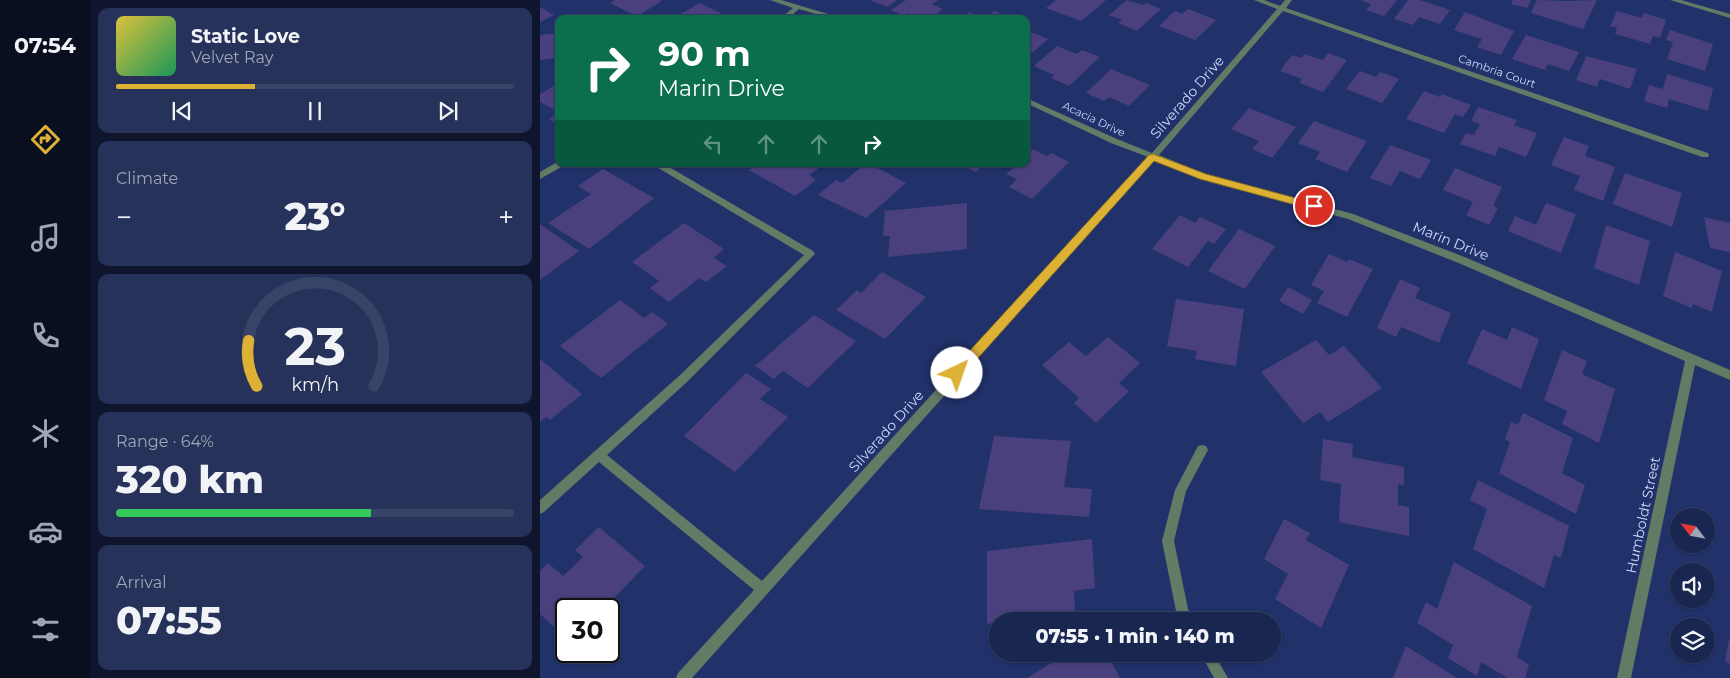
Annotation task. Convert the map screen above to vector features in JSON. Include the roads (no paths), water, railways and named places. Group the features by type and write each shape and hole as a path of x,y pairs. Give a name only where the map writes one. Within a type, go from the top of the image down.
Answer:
{"street":[{"path":"773,0 826,15"},
{"name":"Cambria Court","path":"1257,0 1705,155"},
{"name":"Silverado Drive","path":"683,678 1153,157 1289,0"},
{"path":"1673,0 1730,16"},
{"path":"787,15 797,8"},
{"name":"Acacia Drive","path":"1030,102 1153,157"},
{"name":"Marin Drive","path":"1153,157 1203,176 1350,216 1464,261 1730,375"},
{"path":"540,176 555,167"},
{"path":"540,508 683,379 810,254 663,167"},
{"name":"Humboldt Street","path":"1624,678 1692,358"},
{"path":"1183,612 1168,540 1181,490 1202,450"},
{"path":"598,455 762,589"},
{"path":"1212,662 1221,678"}]}
